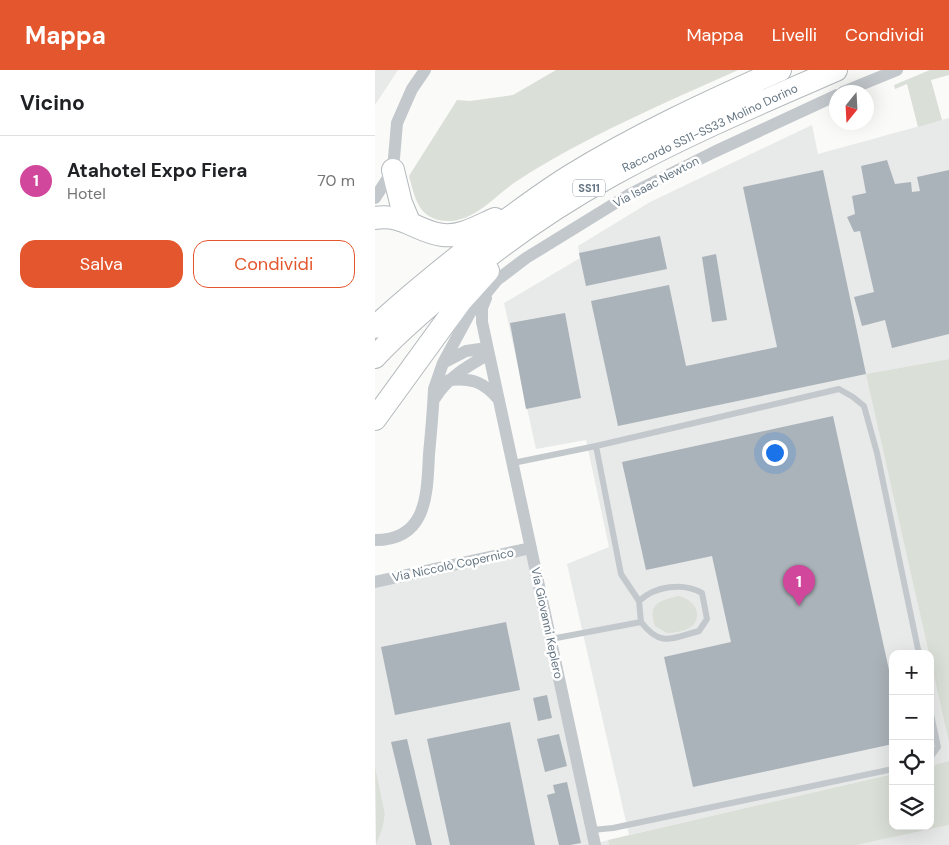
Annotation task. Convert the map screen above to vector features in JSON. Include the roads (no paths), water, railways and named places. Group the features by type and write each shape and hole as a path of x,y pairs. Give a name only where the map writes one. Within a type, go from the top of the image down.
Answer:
{"highway":[{"name":"Raccordo SS11-SS33 Molino Dorino","path":"375,327 433,277 523,207 570,176 700,105 780,70"},
{"name":"Raccordo SS11-SS33 Molino Dorino","path":"375,357 449,288 509,241 578,195 660,150 711,125 835,70"},
{"path":"393,170 401,203 409,222"},
{"path":"375,419 460,302 485,273 578,195"},
{"path":"375,218 386,216 409,222 443,235 461,233 523,207"}],"street":[{"path":"375,198 393,170 397,123 412,89 425,70"},
{"path":"860,85 897,70"},
{"name":"Via Isaac Newton","path":"375,540 387,539 403,533 416,522 424,506 428,483 436,382 443,363 470,313 497,280 526,258 630,194 713,152 829,99"},
{"name":"Via Giovanni Keplero","path":"488,291 481,314 488,351 595,845"},
{"path":"443,363 466,351 488,351"},
{"path":"433,401 449,380 488,351"},
{"path":"449,380 461,379 479,383 492,392 499,400"},
{"name":"Via Niccolò Copernico","path":"375,582 531,548"}],"lane":[{"path":"513,463 596,446 839,389 864,406 877,453 918,650"},
{"path":"596,446 621,574 639,601 641,622 650,634 663,640 699,631 707,619 702,593 693,588 681,586 647,594 639,601"},
{"path":"551,639 641,622"},
{"path":"934,728 938,747 934,752"},
{"path":"592,830 613,828 889,770"}],"place":[{"name":"Atahotel Expo Fiera","path":"799,606"}]}
